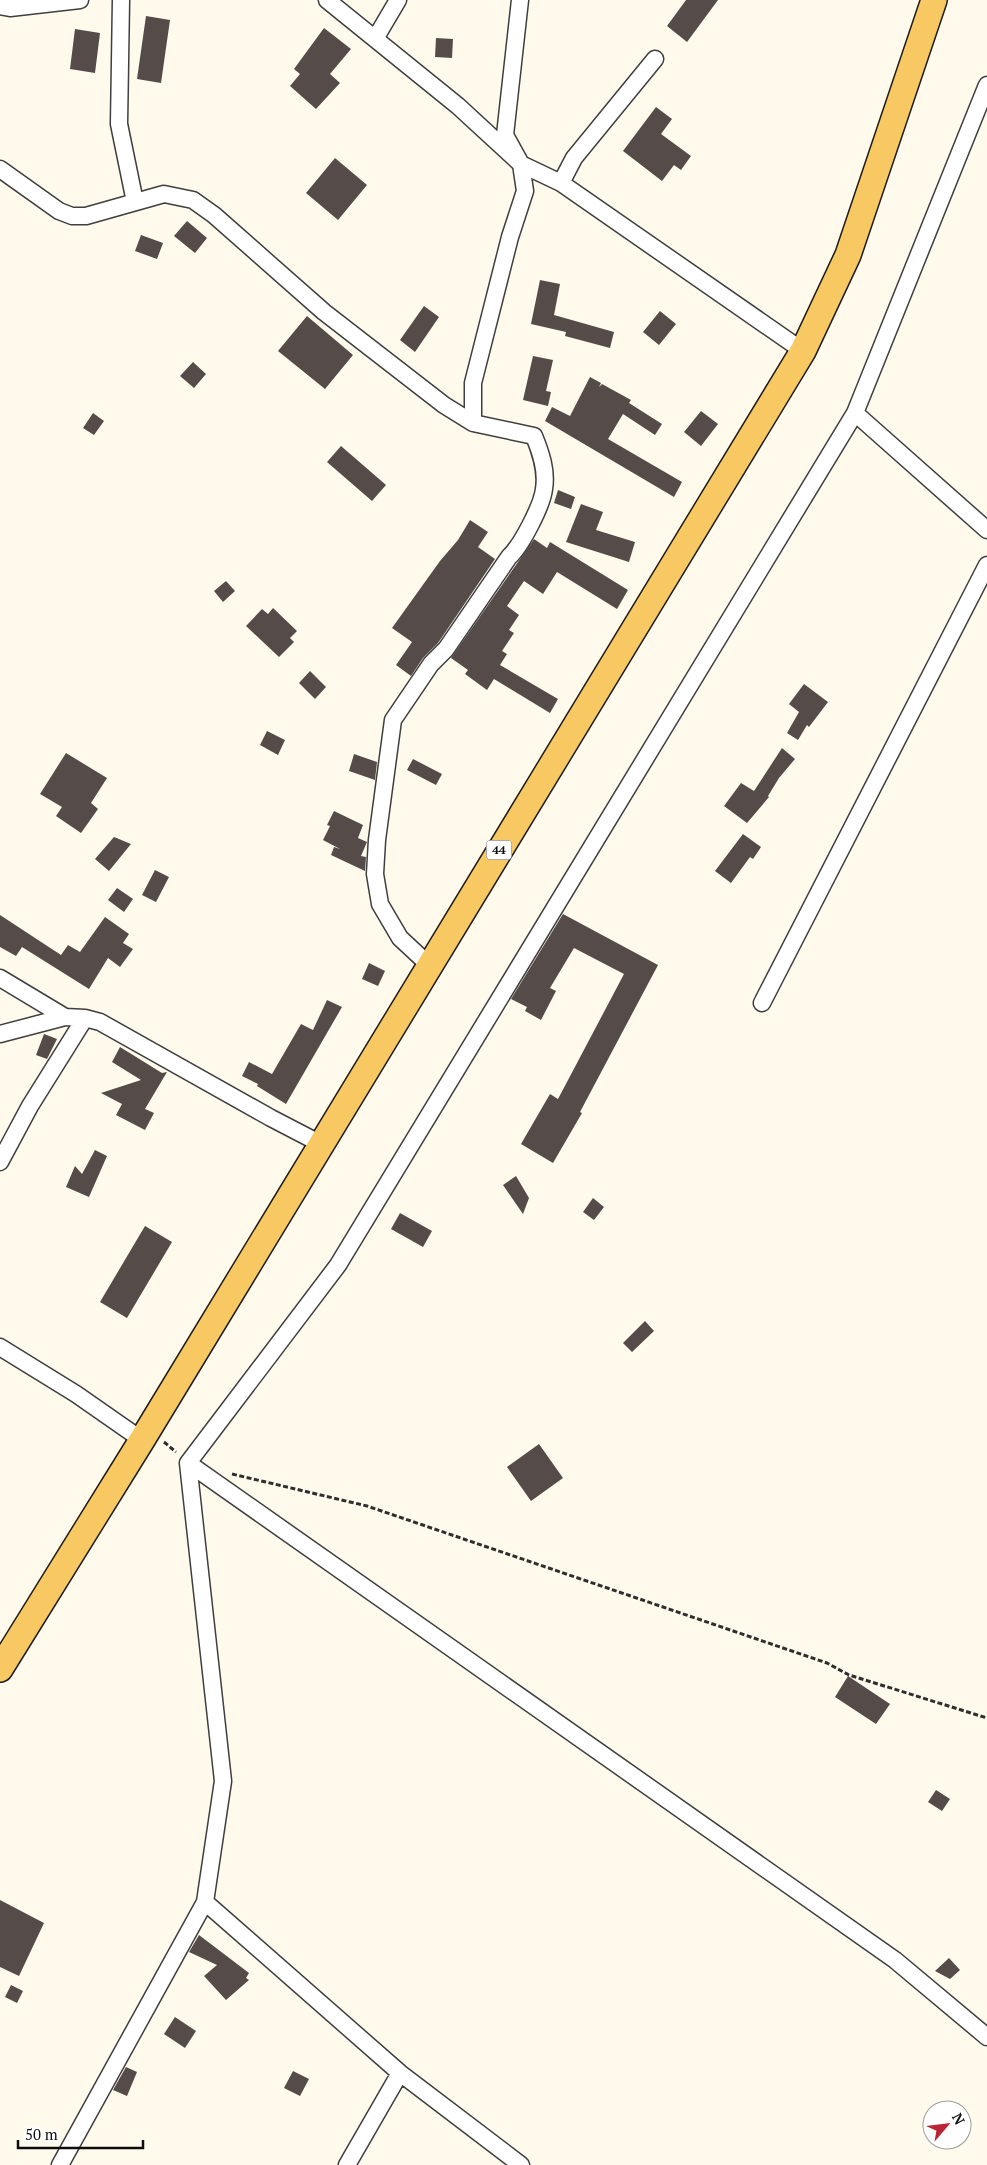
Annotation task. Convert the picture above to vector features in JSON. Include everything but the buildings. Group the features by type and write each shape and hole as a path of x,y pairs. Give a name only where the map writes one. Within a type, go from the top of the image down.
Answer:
{"main road":[{"name":"44","path":"0,1669 145,1434 803,351 848,255 934,0"}],"street":[{"path":"0,6 10,8 80,0"},
{"path":"121,0 119,124 136,202"},
{"path":"327,0 458,106 521,164 561,183 803,351"},
{"path":"375,39 398,0"},
{"path":"474,422 473,383 510,238 525,191 521,164 505,135 520,0"},
{"path":"561,183 574,158 656,58"},
{"path":"60,2165 205,1902 222,1781 188,1463 338,1265 855,413 987,85"},
{"path":"0,168 59,211 72,216 86,216 164,194 193,200 324,312 444,405 474,422 534,436 543,458 544,490 518,548 508,558 446,649 432,664 393,720 377,840 375,874 380,904 400,938 429,965"},
{"path":"855,413 987,530"},
{"path":"762,1003 987,565"},
{"path":"0,978 66,1016"},
{"path":"0,1034 66,1016 100,1022 321,1144"},
{"path":"0,1162 30,1106 85,1018"},
{"path":"0,1347 145,1434"},
{"path":"188,1463 895,1960 987,2037"},
{"path":"205,1902 400,2072 521,2165"},
{"path":"347,2165 400,2072"}],"path":[{"path":"145,1434 188,1463"},
{"path":"226,1472 367,1506 827,1662 849,1675 987,1718"}]}
